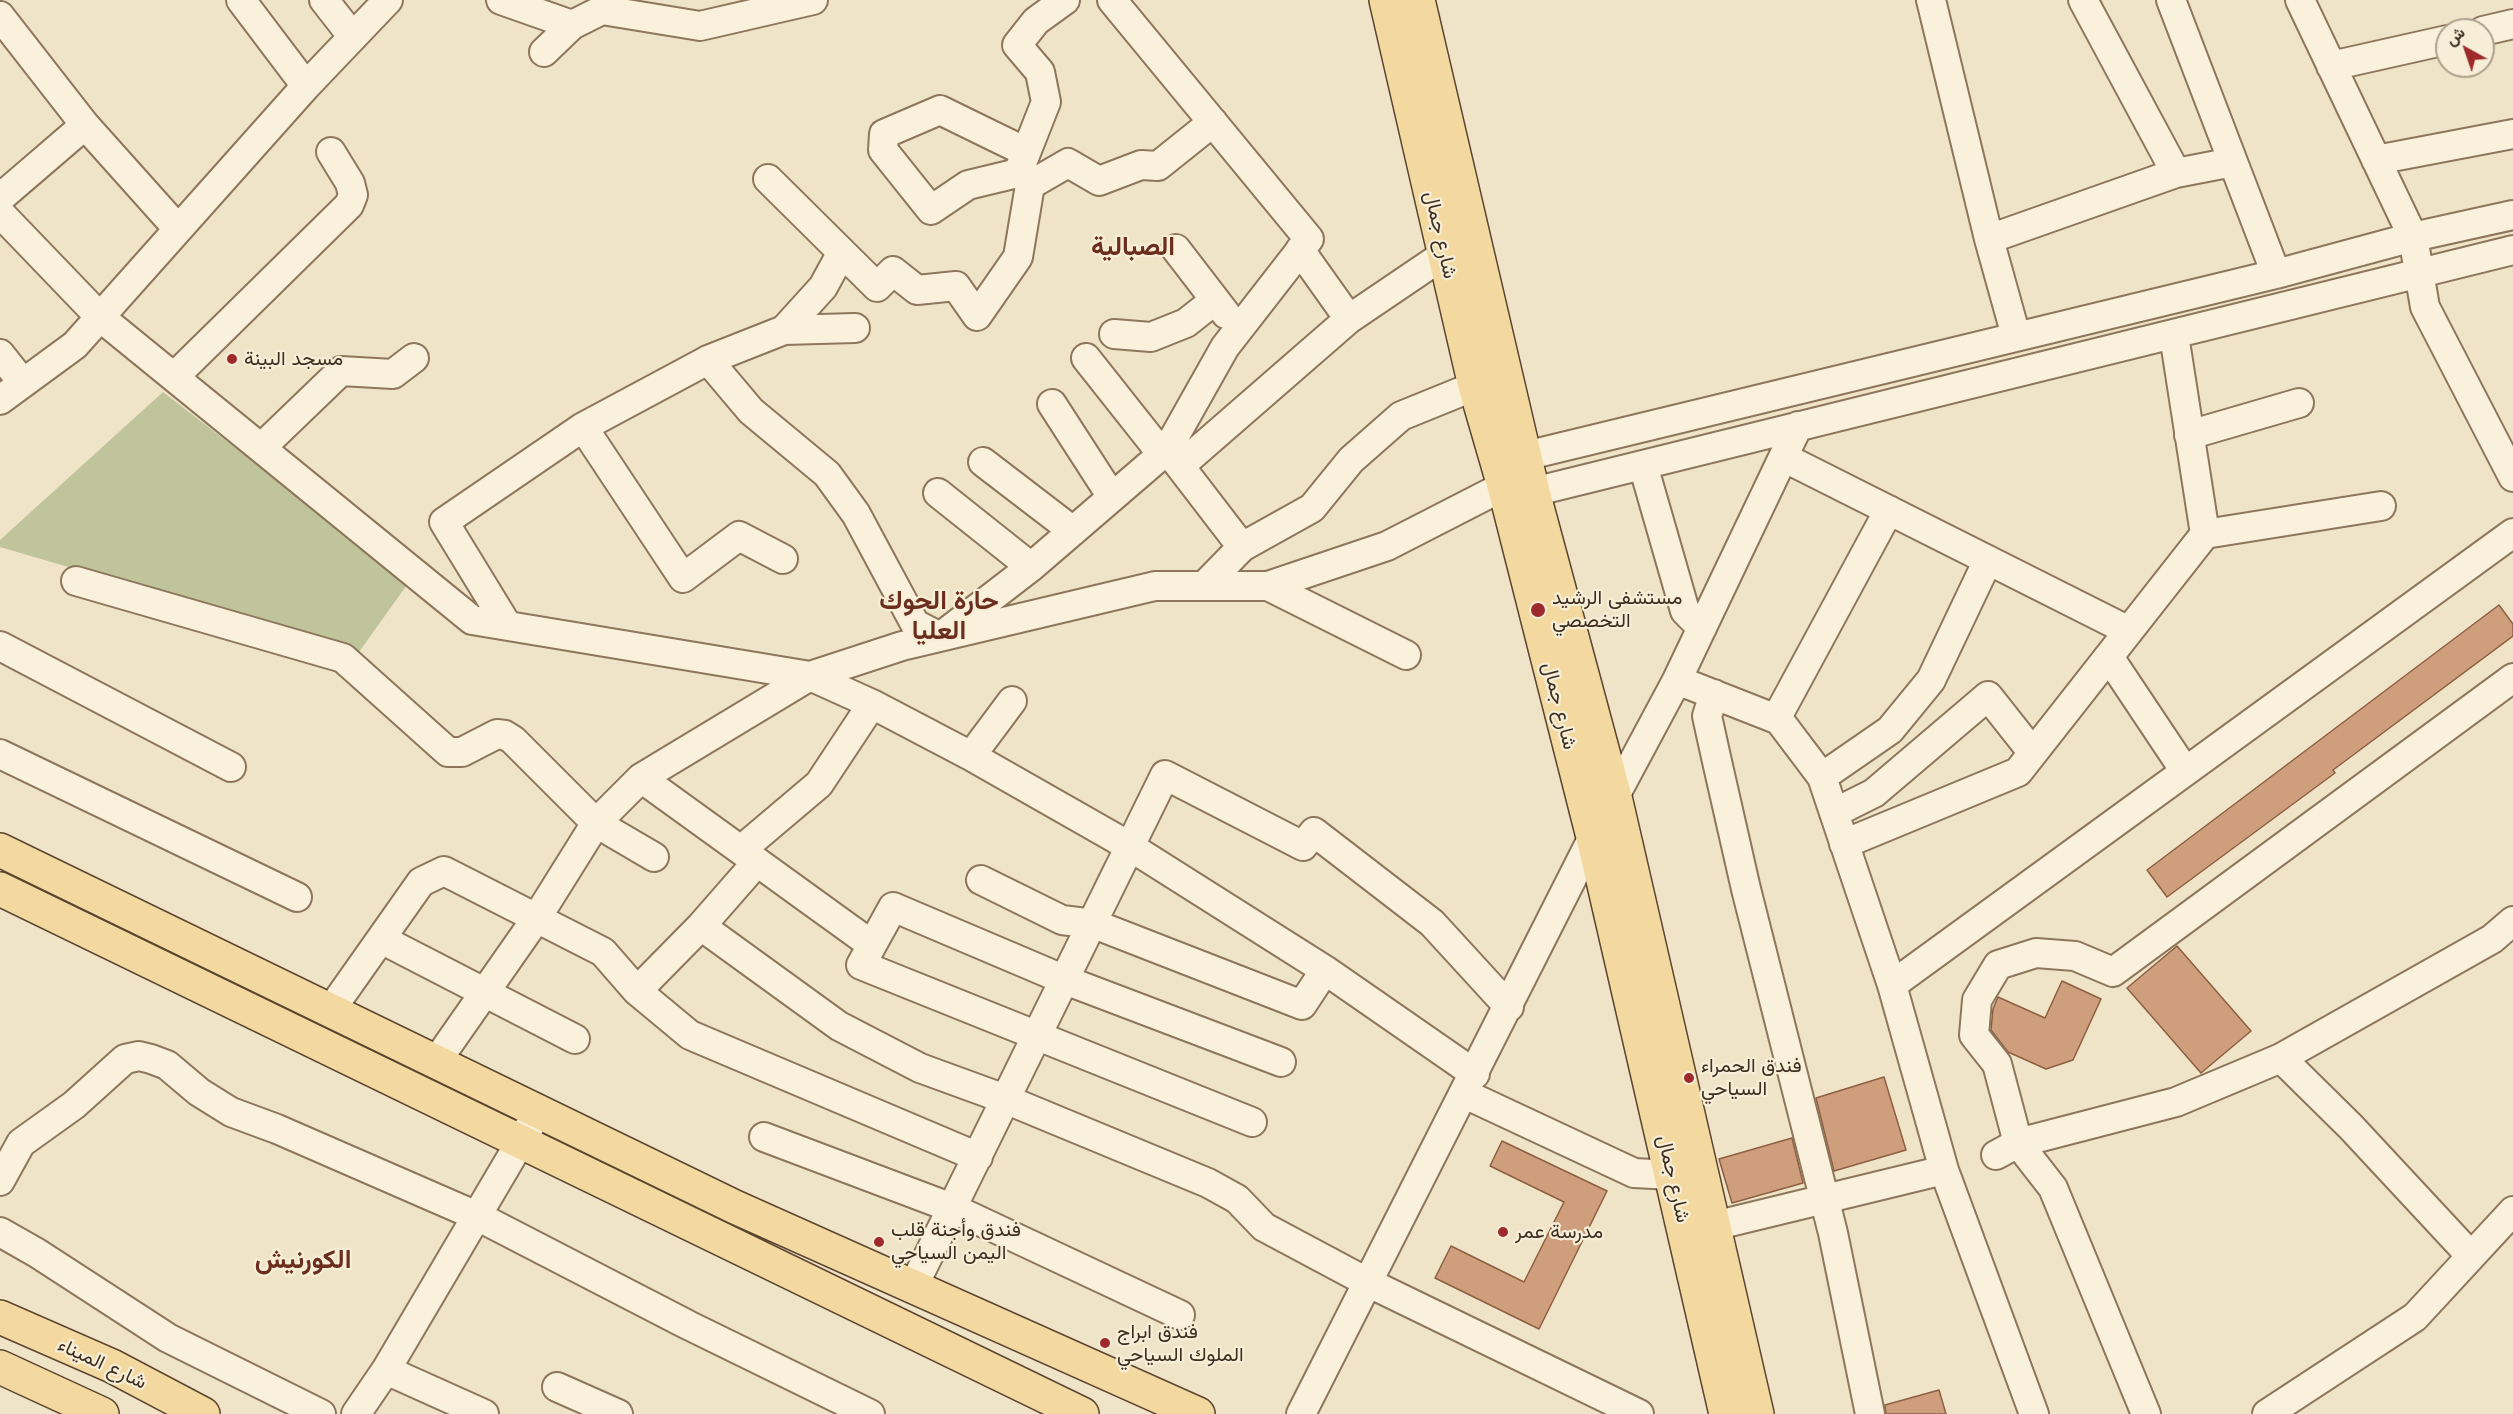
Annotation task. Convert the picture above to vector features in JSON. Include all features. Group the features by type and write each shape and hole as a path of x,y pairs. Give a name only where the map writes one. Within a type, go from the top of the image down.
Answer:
{"main road":[{"name":"شارع جمال","path":"1386,0 1475,386 1519,489 1615,797 1700,1230 1726,1414"},
{"name":"شارع جمال","path":"1418,0 1525,456 1519,489 1593,837 1672,1175 1700,1230 1757,1414"},
{"path":"0,850 735,1207 1198,1414"},
{"path":"0,889 1082,1414"},
{"name":"شارع الميناء","path":"0,1317 112,1366 203,1414"},
{"path":"0,1367 102,1414"}],"street":[{"path":"241,0 306,86"},
{"path":"324,0 353,37"},
{"path":"0,400 75,345 306,86 388,0"},
{"path":"501,0 572,25"},
{"path":"544,52 572,25 602,10 657,9 699,26 813,0"},
{"path":"768,179 841,254 877,287 892,271 917,290 956,286 977,316 1018,257 1026,170 1046,102 1040,72 1017,45 1036,21 1065,0"},
{"path":"1112,0 1309,239 1225,347 1170,457"},
{"path":"1931,0 1989,238 2016,336"},
{"path":"2083,0 2176,173"},
{"path":"2171,0 2276,274"},
{"path":"2300,0 2413,237 2425,307 2513,477"},
{"path":"0,16 85,125 178,229"},
{"path":"2495,28 2513,24"},
{"path":"2331,66 2435,43"},
{"path":"1026,170 1068,163 1099,181 1141,165 1158,166 1213,122"},
{"path":"0,198 85,125"},
{"path":"2376,160 2513,134"},
{"path":"174,377 349,205 352,195 350,183 331,152"},
{"path":"1989,238 2176,173 2233,162"},
{"path":"0,213 100,317 472,620 810,676 872,704 971,756 1129,846 1325,970 1470,1084 1634,1173 1672,1175"},
{"path":"1525,456 2276,274 2413,237 2513,215"},
{"path":"1176,249 1239,330"},
{"path":"436,1062 536,918 596,823 641,778 810,676 902,646 1155,586 1268,586 1387,546 1519,489 1643,465 2291,306 2420,271 2513,249"},
{"path":"1300,250 1349,319"},
{"path":"784,330 823,287 841,254"},
{"path":"940,637 1031,567 1112,497 1170,457 1349,319 1445,254"},
{"path":"1114,334 1151,337 1186,323 1215,300"},
{"path":"507,625 444,522 583,427 708,360 784,330 855,328"},
{"path":"2174,334 2205,534"},
{"path":"0,354 23,383"},
{"path":"261,448 341,371 393,374 414,358"},
{"path":"1086,358 1170,457 1242,548"},
{"path":"708,360 751,411 827,474 856,514 915,624 940,637"},
{"path":"1204,586 1242,548 1312,508 1351,460 1401,416 1475,386"},
{"path":"2189,435 2299,403"},
{"path":"1052,404 1112,497"},
{"path":"1301,1414 1509,1007 1593,837 1677,680 1785,458 1798,426"},
{"path":"583,427 683,578 740,536 783,559"},
{"path":"1785,458 2129,631"},
{"path":"983,462 1073,531"},
{"path":"1643,465 1685,611 1702,628"},
{"path":"938,493 1031,567"},
{"path":"1844,844 2018,772 2205,534 2381,506"},
{"path":"1776,719 1889,510"},
{"path":"1892,985 2513,533"},
{"path":"1822,777 1890,730 1931,680 1988,560"},
{"path":"76,581 343,658 448,752 462,752 497,734 513,740 596,823 654,857"},
{"path":"1268,586 1406,655"},
{"path":"0,646 231,767"},
{"path":"2109,657 2185,771"},
{"path":"2146,1414 2053,1188 2007,1149 1997,1064 1974,1035 1977,1000 1998,965 2036,953 2074,956 2113,972 2513,678"},
{"path":"1677,680 1776,719 1822,777 1892,985 1944,1170 2034,1414"},
{"path":"1714,694 1707,716 1746,889 1825,1199 1870,1414"},
{"path":"1834,813 1874,793 1988,696 2033,753"},
{"path":"971,756 1012,701"},
{"path":"637,991 701,926 749,856 819,784 872,704"},
{"path":"0,754 297,897"},
{"path":"913,1287 1165,776 1303,846 1314,832 1432,923 1509,1007"},
{"path":"641,778 872,945"},
{"path":"330,1011 421,882 444,871 603,952 637,991 690,1035 978,1157"},
{"path":"981,880 1062,920 1094,924 1302,1005 1325,970"},
{"path":"1252,1122 1037,1038 861,965 893,907 1065,981 1281,1062"},
{"path":"2007,1149 2176,1102 2281,1058 2492,939 2513,921"},
{"path":"701,926 839,1026 920,1068 1005,1099 1208,1183 1237,1199 1264,1227 1367,1282 1639,1414"},
{"path":"381,939 575,1039"},
{"path":"0,1181 10,1138 74,1105 125,1059 139,1056 167,1065 199,1092 231,1112 277,1129 479,1217 688,1325 870,1414"},
{"path":"2281,1058 2350,1127 2471,1256"},
{"path":"356,1414 386,1370 479,1217 538,1112"},
{"path":"764,1137 952,1209 1180,1314"},
{"path":"1700,1230 1944,1170"},
{"path":"2267,1414 2415,1317 2513,1211"},
{"path":"0,1232 37,1252 168,1338 321,1414"},
{"path":"386,1370 484,1414"},
{"path":"557,1386 618,1414"}],"green space":[{"path":"163,392 409,582 359,652 0,547 0,540"}],"building":[{"path":"2499,605 2513,624 2513,636 2333,770 2335,773 2167,897 2147,870"},
{"path":"2177,946 2251,1031 2201,1073 2127,988"},
{"path":"2062,981 2101,999 2073,1060 2046,1069 2008,1052 1991,1030 1993,1009 1998,997 2045,1018"},
{"path":"1884,1077 1906,1150 1834,1171 1816,1098"},
{"path":"1792,1138 1803,1183 1732,1203 1719,1159"},
{"path":"1502,1141 1607,1191 1539,1329 1435,1278 1451,1246 1524,1282 1564,1202 1490,1166"},
{"path":"1939,1390 1946,1414 1886,1414 1885,1405"}],"place":[{"name":"مسجد البينة","path":"232,359"},
{"name":"مستشفى الرشيد التخصصي","path":"1538,610"},
{"name":"فندق الحمراء السياحي","path":"1689,1078"},
{"name":"مدرسة عمر","path":"1503,1232"},
{"name":"فندق وأجنة قلب اليمن السياحي","path":"879,1242"},
{"name":"فندق ابراج الملوك السياحي","path":"1105,1343"}],"district":[{"name":"الصبالية","path":"1133,248"},
{"name":"حارة الحوك العليا","path":"939,617"},
{"name":"الكورنيش","path":"303,1261"}]}
